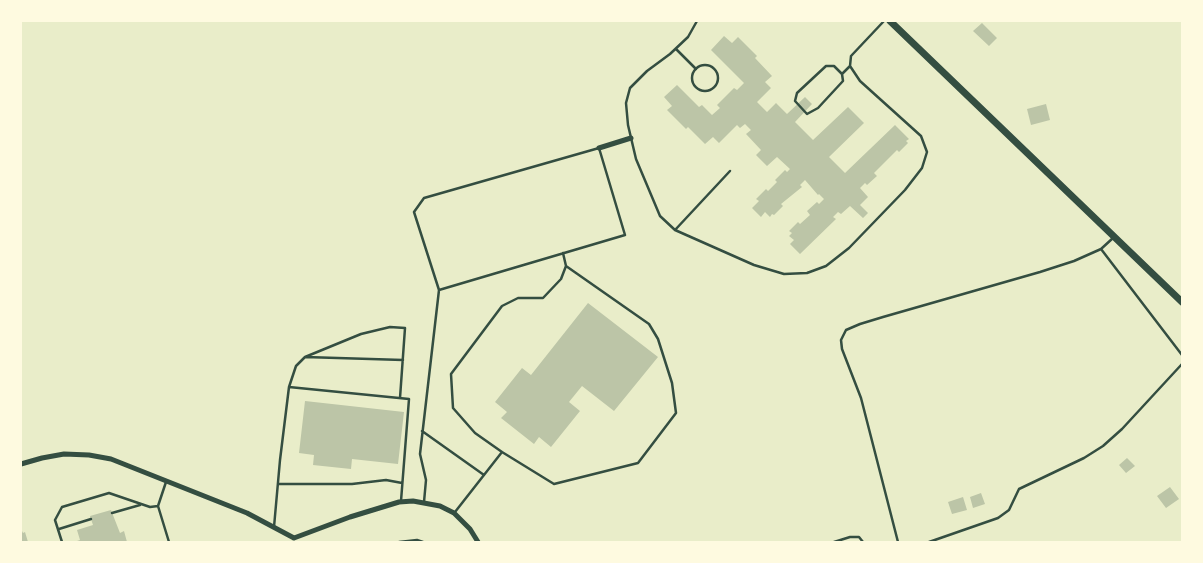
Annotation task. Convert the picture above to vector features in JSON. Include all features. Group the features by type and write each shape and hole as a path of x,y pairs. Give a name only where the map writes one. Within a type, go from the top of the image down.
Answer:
{"street":[{"path":"890,21 1182,302"},
{"path":"599,148 631,138"},
{"path":"21,464 64,454 89,455 111,459 247,512 294,540 350,516 401,502 424,502 440,506 454,513 470,529 478,542"}],"lane":[{"path":"697,21 688,37 676,49 647,71 630,88 626,103 636,158 660,216 675,230 754,264 784,274 808,273 826,266 848,248 904,190 922,168 926,152 922,136 860,81 850,66"},
{"path":"842,74 850,66 851,56 884,21"},
{"path":"676,49 696,69"},
{"path":"704,66 713,68 718,77 715,86 706,91 697,88 692,80 696,69 704,66"},
{"path":"826,66 834,66 842,74 843,81 818,108 806,114 795,101 797,93 826,66"},
{"path":"424,502 426,480 420,454 438,290 414,212 424,198 599,148 625,235 438,290"},
{"path":"675,230 730,171"},
{"path":"898,542 861,398 842,349 841,340 846,330 883,317 1074,261 1101,249 1114,237"},
{"path":"1101,249 1182,355"},
{"path":"563,253 566,266 561,279 543,298 518,298 502,306 450,374 454,408 476,433 502,452 554,484 638,463 676,413 672,383 658,339 649,324 566,266"},
{"path":"274,527 289,387 296,366 305,357 361,334 390,327 406,328 400,398"},
{"path":"305,357 403,360"},
{"path":"929,542 998,518 1009,510 1019,489 1084,458 1103,446 1122,429 1182,364"},
{"path":"289,387 409,399 401,502"},
{"path":"422,431 484,475"},
{"path":"454,513 502,452"},
{"path":"166,480 158,506 169,542"},
{"path":"279,484 352,484 386,480 402,482"},
{"path":"62,542 55,520 62,507 109,493 142,505 158,506"},
{"path":"112,513 142,505"},
{"path":"58,529 91,519"},
{"path":"834,542 850,537 859,537 863,542"},
{"path":"399,542 417,540 423,542"}],"building":[{"path":"982,23 997,38 989,46 973,31"},
{"path":"724,36 732,43 738,37 757,56 755,58 772,76 765,82 771,88 757,102 767,112 776,103 787,114 805,97 812,104 795,122 813,140 848,107 864,123 829,157 845,173 895,125 909,139 906,141 908,143 899,152 897,150 874,173 877,176 867,185 865,183 860,188 868,197 860,205 868,213 863,218 850,206 841,214 838,212 833,217 836,219 800,254 790,244 794,240 789,236 792,233 789,231 798,222 800,224 810,215 807,211 817,202 819,204 824,199 805,180 800,185 802,187 781,204 783,206 774,215 772,214 770,217 765,212 761,217 752,208 759,201 756,199 777,182 775,180 785,170 787,172 790,169 777,157 767,166 756,155 761,150 746,134 751,130 745,124 740,128 737,125 719,143 713,137 705,144 667,110 672,106 664,97 677,85 699,107 702,105 712,115 720,108 717,105 734,88 737,90 744,83 711,50"},
{"path":"1046,104 1050,120 1031,125 1027,109"},
{"path":"588,303 658,357 614,411 582,386 569,402 580,411 551,447 539,437 534,444 501,418 507,412 495,402 522,368 531,375"},
{"path":"305,401 404,412 398,464 352,459 351,469 313,465 314,455 299,453"},
{"path":"1127,458 1135,466 1126,473 1119,465"},
{"path":"1170,487 1179,499 1166,508 1157,496"},
{"path":"981,493 985,504 973,508 970,497"},
{"path":"963,497 967,510 952,514 948,502"},
{"path":"111,510 120,533 124,531 127,542 74,542 80,540 77,530 93,525 90,516"},
{"path":"21,529 23,533 25,532 28,542 21,542"}]}
